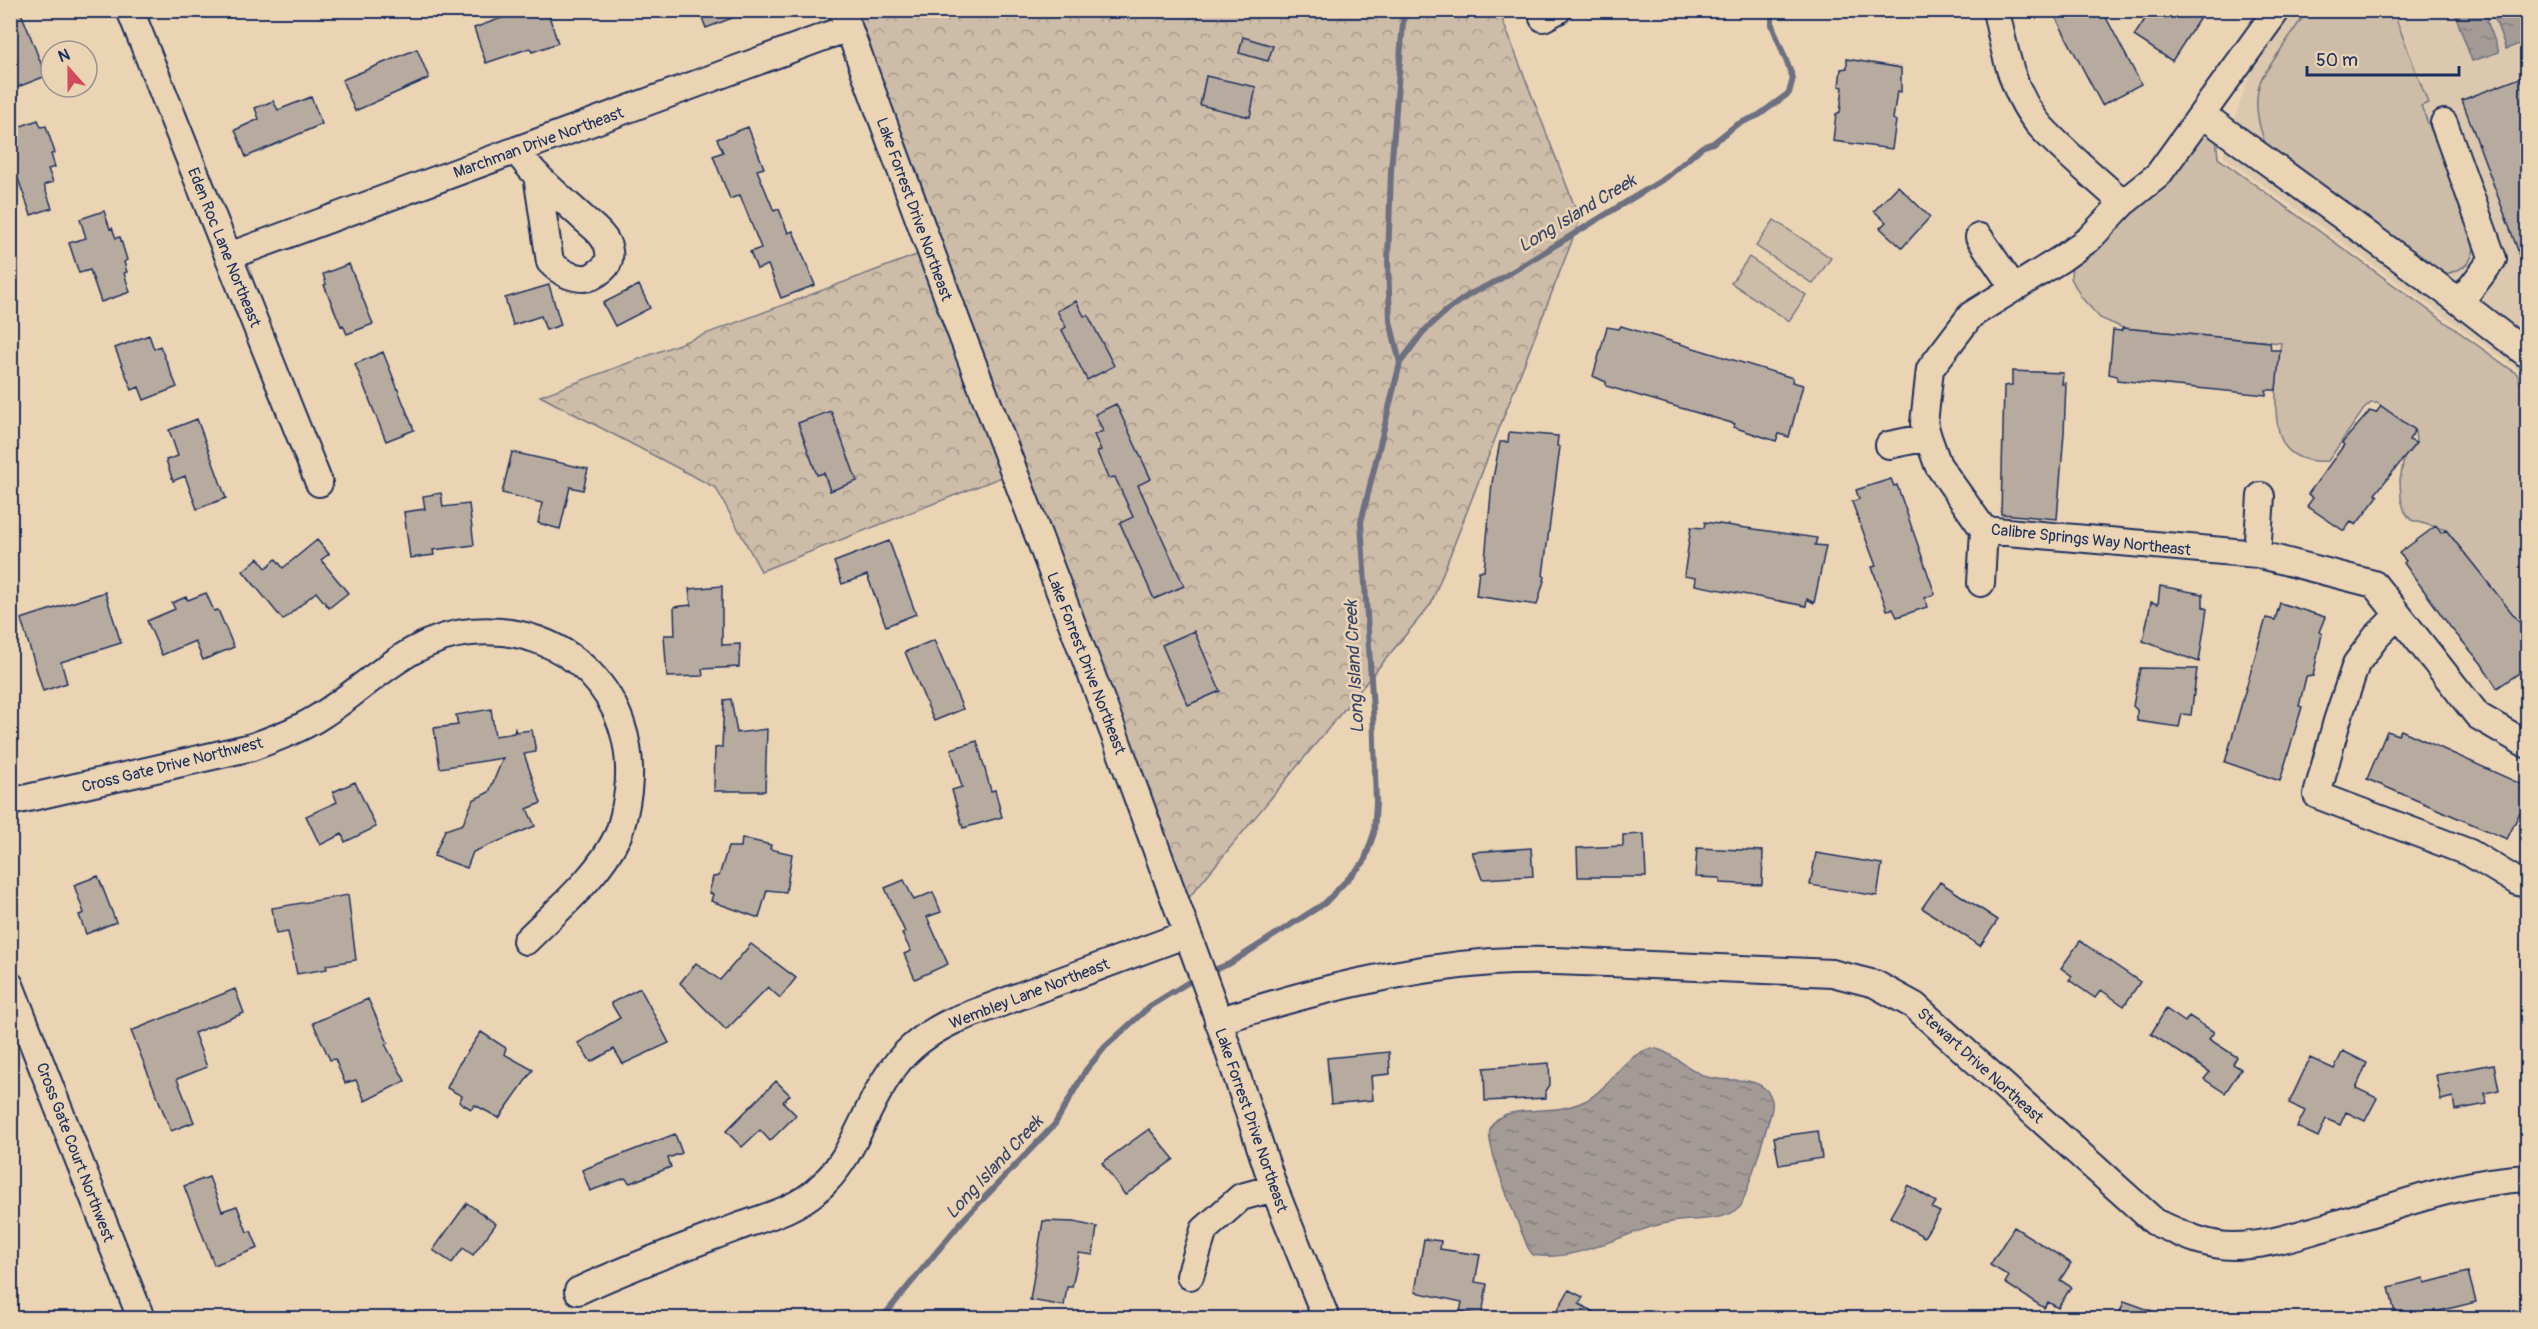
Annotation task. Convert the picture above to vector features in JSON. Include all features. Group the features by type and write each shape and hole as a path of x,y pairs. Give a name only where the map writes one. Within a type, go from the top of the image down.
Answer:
{"street":[{"name":"Eden Roc Lane Northeast","path":"130,10 319,483"},
{"path":"1996,10 2004,53 2015,81 2040,126 2123,203"},
{"name":"Calibre Springs Way Northeast","path":"2277,10 2158,175 2123,203 2089,238 2061,259 1971,315 1930,369 1924,423 1928,437 1938,465 1984,530 2257,554 2374,584 2478,716 2528,745"},
{"name":"Marchman Drive Northeast","path":"229,256 516,150 845,19"},
{"name":"Lake Forrest Drive Northeast","path":"845,19 958,326 1120,750 1215,1011 1274,1188 1326,1318"},
{"path":"2202,114 2460,302 2528,355"},
{"path":"2444,123 2493,259 2460,302"},
{"path":"516,150 527,166 537,175"},
{"path":"1979,237 2013,287"},
{"path":"1889,445 1928,437"},
{"path":"2257,554 2261,496"},
{"path":"1981,583 1984,530"},
{"path":"2397,616 2376,637 2356,664 2337,721 2317,795 2469,852 2518,882 2528,884"},
{"name":"Cross Gate Drive Northwest","path":"10,802 252,747 290,733 321,716 354,694 394,661 423,644 449,635 471,632 521,634 542,640 563,651 582,665 598,682 612,701 621,721 628,743 631,770 626,811 618,834 608,852 589,878 526,941"},
{"name":"Wembley Lane Northeast","path":"578,1291 619,1272 787,1208 814,1193 830,1179 844,1161 894,1066 913,1045 935,1029 1187,934"},
{"name":"Stewart Drive Northeast","path":"1215,1011 1282,1000 1348,983 1422,970 1493,962 1543,961 1832,973 1875,984 1915,1006 2155,1222 2194,1240 2231,1246 2269,1243 2469,1186 2528,1178"},
{"name":"Cross Gate Court Northwest","path":"10,985 141,1318"},
{"path":"1190,1275 1204,1230 1241,1197 1274,1188"}],"shaded area":[{"path":"2290,11 2527,11 2527,397 2519,370 2223,156 2255,57"}],"green space":[{"path":"849,11 1499,11 1580,220 1431,604 1177,912 1017,471 761,571 716,488 540,396 935,248"},
{"path":"2307,11 2393,11 2428,103 2421,106 2475,236 2471,258 2463,267 2441,275 2267,148 2257,113 2259,86 2262,77"},
{"path":"2202,114 2216,136 2218,158 2517,374 2528,402 2527,633 2446,530 2411,520 2405,512 2401,499 2400,480 2404,458 2416,443 2415,430 2377,403 2371,403 2364,409 2328,461 2299,457 2285,446 2277,424 2276,396 2281,343 2123,328 2100,318 2081,297 2071,278 2072,263"},
{"path":"1774,220 1831,258 1813,284 1756,246"},
{"path":"1749,257 1806,295 1789,321 1731,283"}],"water":[{"path":"2454,11 2527,11 2527,41 2506,49 2495,19 2489,18 2487,21 2499,52 2472,61"},
{"path":"1651,1048 1665,1052 1707,1077 1744,1080 1758,1084 1771,1097 1770,1118 1740,1207 1734,1212 1719,1217 1661,1224 1587,1250 1551,1256 1533,1255 1528,1248 1498,1169 1490,1139 1491,1126 1498,1118 1508,1114 1559,1109 1587,1100 1596,1094 1631,1058"}],"building":[{"path":"10,10 20,10 39,58 39,79 10,90"},
{"path":"524,10 547,10 558,43 532,52 530,48 486,63 474,28"},
{"path":"699,10 748,10 748,12 706,28"},
{"path":"2066,10 2102,10 2141,84 2102,105 2055,16"},
{"path":"2151,10 2205,10 2172,61 2134,36"},
{"path":"1243,37 1273,46 1268,61 1239,53"},
{"path":"417,49 429,78 355,111 342,80"},
{"path":"1847,59 1901,68 1901,92 1897,91 1892,149 1833,141 1836,114 1840,112 1843,87 1839,86 1841,69 1847,68"},
{"path":"2528,75 2528,272 2526,272 2462,100"},
{"path":"1206,76 1256,87 1250,117 1200,105"},
{"path":"311,97 322,124 246,157 235,130 259,119 255,108 273,101 278,110"},
{"path":"38,120 41,127 46,126 55,153 51,154 55,167 48,169 53,182 44,185 52,208 31,215 10,156 10,130"},
{"path":"748,127 764,168 757,170 774,211 779,209 788,233 793,231 815,285 781,298 768,265 757,269 750,252 761,248 740,195 730,199 713,156 723,152 717,139"},
{"path":"1898,186 1930,217 1902,248 1880,228 1886,222 1874,211"},
{"path":"104,211 110,229 112,228 116,238 120,237 127,260 124,262 127,272 124,273 130,292 101,302 90,270 79,273 69,243 86,238 80,219"},
{"path":"349,264 373,324 347,334 343,325 341,326 324,285 326,284 323,274"},
{"path":"549,285 561,325 546,330 541,316 513,325 505,298"},
{"path":"639,285 650,308 615,326 603,303"},
{"path":"1076,301 1084,316 1088,315 1114,366 1087,380 1062,330 1066,327 1057,311"},
{"path":"1621,326 1793,378 1792,382 1803,385 1789,437 1779,434 1776,441 1733,427 1735,424 1606,386 1606,382 1593,376 1607,327 1619,329"},
{"path":"2123,328 2270,342 2271,350 2280,350 2276,390 2266,390 2266,395 2117,380 2117,376 2109,374 2113,330 2121,331"},
{"path":"149,335 154,349 160,346 177,387 144,400 139,387 132,390 115,348"},
{"path":"383,352 414,430 386,441 355,364"},
{"path":"2012,371 2063,373 2062,384 2066,383 2064,433 2057,519 2001,514 2004,386 2012,385"},
{"path":"1116,404 1151,479 1138,485 1184,586 1154,599 1120,523 1133,517 1115,477 1108,478 1097,452 1101,450 1094,435 1103,431 1095,414"},
{"path":"2381,406 2415,430 2409,440 2416,443 2375,494 2378,496 2356,525 2351,522 2344,531 2307,506 2313,498 2308,494 2344,445 2342,443 2370,411 2376,413"},
{"path":"831,411 857,481 830,491 824,473 817,475 798,423"},
{"path":"197,419 226,498 197,509 185,476 173,481 166,460 178,456 169,430"},
{"path":"1509,432 1558,436 1557,446 1560,447 1543,575 1545,577 1537,605 1476,596 1479,571 1484,571 1492,483 1500,442 1508,442"},
{"path":"512,452 588,469 583,490 570,487 560,529 538,523 542,503 502,493"},
{"path":"1891,479 1894,486 1897,485 1935,594 1925,598 1927,607 1897,617 1893,609 1887,610 1872,567 1876,566 1852,502 1859,499 1856,490"},
{"path":"441,493 443,507 469,504 474,545 433,550 434,555 410,558 404,512 425,509 423,496"},
{"path":"1705,522 1817,538 1815,545 1826,546 1814,603 1807,599 1806,606 1695,585 1696,578 1684,576 1691,527 1704,528"},
{"path":"2436,526 2441,533 2446,530 2528,633 2528,667 2497,688 2481,663 2451,628 2399,553"},
{"path":"317,540 329,554 321,560 348,593 329,608 316,592 283,620 243,571 258,558 266,568 276,559 283,568"},
{"path":"889,541 916,614 886,626 867,575 842,584 834,562"},
{"path":"722,586 722,645 740,644 739,667 702,669 703,676 667,677 664,635 675,635 674,607 691,605 689,589"},
{"path":"2160,586 2203,594 2203,607 2207,609 2199,662 2143,641 2151,602 2158,604"},
{"path":"105,592 121,643 61,662 67,683 43,691 21,619"},
{"path":"206,593 214,611 218,610 234,647 203,660 195,641 162,655 147,621 175,609 172,603 186,597 188,600"},
{"path":"2280,603 2325,617 2319,632 2322,634 2313,676 2306,677 2299,706 2302,707 2280,781 2225,762 2266,618 2275,620"},
{"path":"1194,631 1220,691 1188,705 1162,645"},
{"path":"934,640 963,709 934,721 905,652"},
{"path":"2140,668 2197,669 2191,715 2182,714 2179,727 2137,721 2137,710 2133,706"},
{"path":"731,699 737,733 767,729 765,791 714,791 715,748 722,747 724,700"},
{"path":"491,709 495,736 514,733 515,729 516,732 532,730 536,752 524,754 541,803 527,809 535,826 473,852 467,868 434,856 445,830 463,824 473,800 489,792 503,758 440,768 434,728 458,725 456,715"},
{"path":"2401,730 2523,785 2521,789 2528,792 2528,796 2507,839 2367,779 2387,731 2398,735"},
{"path":"977,741 991,791 995,790 1002,817 963,828 952,790 962,787 951,749"},
{"path":"355,782 376,827 345,842 342,834 320,845 306,816 337,802 333,792"},
{"path":"1644,834 1646,877 1578,877 1577,848 1623,846 1623,835"},
{"path":"742,838 771,845 770,849 792,854 786,892 767,890 759,918 711,901 713,894 709,893 713,877 719,876 728,847 741,847"},
{"path":"1531,848 1533,876 1482,879 1472,852"},
{"path":"1697,848 1763,851 1762,885 1720,883 1720,878 1695,877"},
{"path":"1816,853 1882,864 1877,896 1810,885"},
{"path":"98,876 116,922 86,934 79,915 84,913 74,885"},
{"path":"904,880 914,900 933,892 941,912 927,917 948,964 915,979 904,954 911,951 902,934 905,932 885,888"},
{"path":"1940,882 1998,920 1980,946 1922,908"},
{"path":"348,895 356,960 326,965 327,969 297,974 288,932 276,934 272,908"},
{"path":"2080,941 2140,982 2124,1006 2101,990 2095,998 2069,980 2072,976 2061,968"},
{"path":"751,944 796,978 780,998 768,987 726,1030 680,983 696,963 720,980"},
{"path":"640,988 669,1043 623,1064 614,1049 591,1062 578,1043 620,1018 611,1003"},
{"path":"235,989 244,1013 194,1033 207,1067 177,1079 194,1122 171,1131 131,1031"},
{"path":"368,999 388,1043 385,1044 405,1081 365,1101 356,1080 345,1083 335,1059 330,1060 313,1023"},
{"path":"2166,1009 2185,1022 2189,1016 2214,1032 2209,1039 2237,1057 2233,1064 2241,1069 2225,1093 2204,1079 2210,1072 2151,1034"},
{"path":"481,1032 506,1048 504,1054 533,1070 499,1118 475,1105 471,1109 459,1102 462,1096 447,1088 457,1067"},
{"path":"2343,1051 2367,1063 2356,1088 2377,1098 2365,1121 2346,1112 2340,1125 2326,1119 2318,1137 2297,1127 2305,1111 2289,1103 2310,1058 2334,1069"},
{"path":"1389,1052 1390,1074 1371,1076 1373,1100 1331,1104 1327,1058"},
{"path":"1549,1063 1550,1085 1546,1091 1546,1098 1485,1101 1484,1068"},
{"path":"2494,1064 2499,1090 2485,1093 2487,1104 2455,1110 2453,1097 2441,1100 2436,1075"},
{"path":"776,1081 790,1095 783,1102 796,1115 770,1141 760,1130 742,1147 726,1131"},
{"path":"1149,1129 1174,1159 1125,1195 1102,1163"},
{"path":"1818,1131 1822,1158 1779,1165 1774,1137"},
{"path":"675,1134 682,1153 668,1158 671,1167 630,1183 625,1178 590,1191 582,1170"},
{"path":"209,1177 222,1211 237,1206 247,1232 251,1231 258,1248 214,1265 184,1186"},
{"path":"1908,1185 1936,1202 1932,1208 1940,1212 1924,1237 1890,1217"},
{"path":"467,1203 496,1224 473,1255 463,1248 452,1263 433,1250"},
{"path":"1043,1221 1074,1222 1097,1227 1093,1255 1079,1253 1072,1287 1067,1287 1064,1306 1030,1300"},
{"path":"2014,1227 2071,1263 2060,1280 2071,1287 2058,1308 2048,1302 2044,1308 2005,1283 2009,1276 1990,1265"},
{"path":"1424,1239 1441,1241 1440,1249 1480,1255 1475,1282 1487,1284 1482,1315 1460,1312 1462,1302 1415,1292"},
{"path":"2468,1272 2476,1302 2411,1318 2396,1318 2389,1287 2424,1278 2425,1283"},
{"path":"1569,1290 1583,1297 1579,1304 1606,1318 1553,1318"},
{"path":"2124,1301 2166,1316 2166,1318 2118,1318"}],"waterway":[{"path":"1400,363 1390,321 1388,261 1391,171 1404,10"},
{"name":"Long Island Creek","path":"1209,972 1229,964 1325,903 1364,862 1374,833 1376,803 1373,710 1361,522 1400,363 1423,332 1470,294 1497,281 1667,177 1702,147 1713,143 1736,125 1759,115 1789,93 1793,78 1772,25 1772,10"},
{"name":"Long Island Creek","path":"882,1318 963,1220 1055,1124 1086,1070 1105,1047 1150,1006 1197,977"}]}
